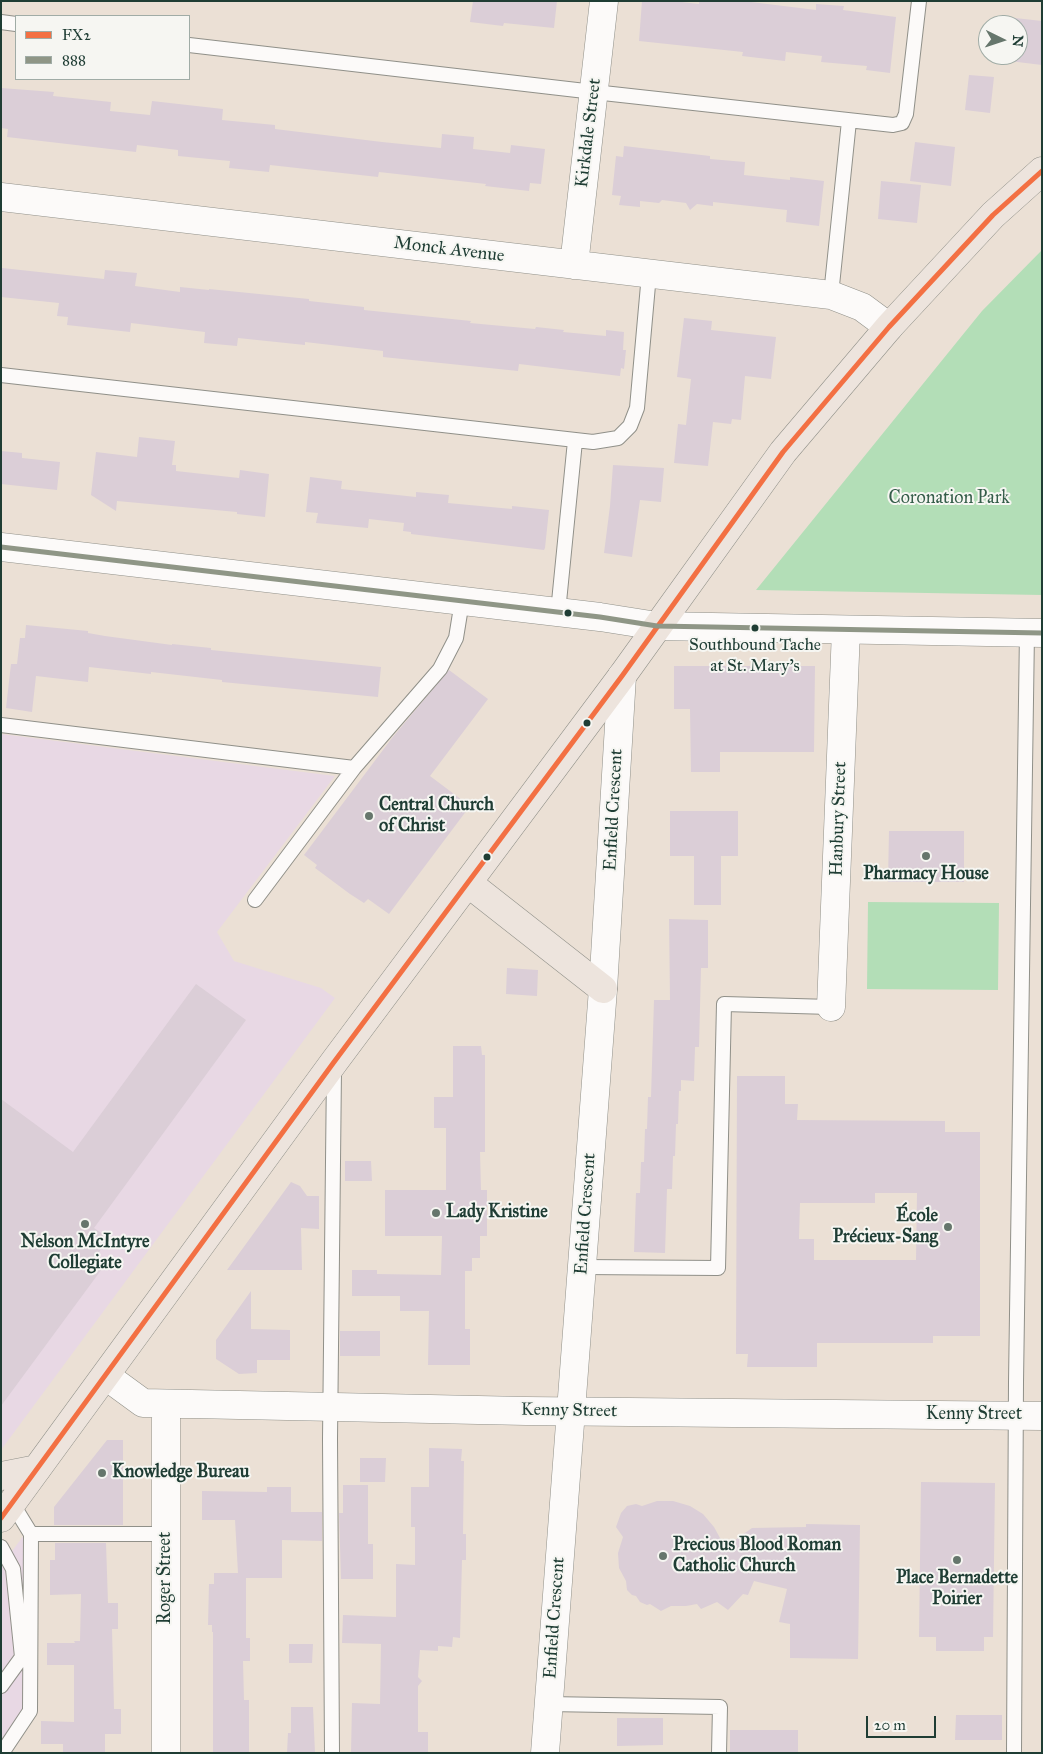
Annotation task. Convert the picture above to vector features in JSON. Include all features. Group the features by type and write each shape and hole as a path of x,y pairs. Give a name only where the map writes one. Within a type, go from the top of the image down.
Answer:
{"highway":[{"path":"7,1511 334,1062 622,676 783,452 889,327 993,215 1042,171"},
{"path":"468,883 603,988"},
{"path":"1,1476 37,1469"}],"street":[{"name":"Kirkdale Street","path":"574,265 604,1"},
{"name":"Monck Avenue","path":"1,197 831,295 862,307 889,327"},
{"path":"1,547 558,612 657,626 1034,632"},
{"name":"Hanbury Street","path":"831,1007 846,630"},
{"name":"Enfield Crescent","path":"545,1753 603,988 622,676"},
{"name":"Kenny Street","path":"106,1376 143,1403 166,1404 1029,1416"},
{"name":"Roger Street","path":"166,1404 166,1753"}],"lane":[{"path":"190,45 893,125 902,123 906,114 919,1"},
{"path":"1,22 15,24"},
{"path":"831,295 850,120"},
{"path":"1,375 593,442 618,438 630,426 636,408 650,274"},
{"path":"558,612 575,441"},
{"path":"255,900 354,768 440,669 456,638 462,601"},
{"path":"1014,1753 1029,1416 1034,632"},
{"path":"1,725 354,768"},
{"path":"582,1267 718,1268 724,1004 831,1007"},
{"path":"332,1753 331,1406 334,1062"},
{"path":"7,1511 32,1534 166,1534"},
{"path":"2,1753 30,1711 32,1534"},
{"path":"1,1547 13,1569 22,1657 1,1686"},
{"path":"548,1704 720,1707 719,1753"}],"shaded area":[{"name":"Nelson McIntyre Collegiate","path":"1,734 335,776 217,932 234,961 321,988 335,998 1,1450"},
{"path":"27,1531 29,1710 1,1750 1,1566"}],"green space":[{"name":"Coronation Park","path":"1042,250 1042,595 756,590 982,311"},
{"path":"868,902 999,903 998,990 867,989"}],"building":[{"path":"473,1 557,1 554,28 504,23 503,26 470,22"},
{"path":"642,1 673,1 699,4 699,1 743,1 816,10 816,4 844,6 843,10 896,17 890,73 866,70 867,66 821,62 822,56 786,52 785,61 742,56 743,52 639,41"},
{"path":"1028,19 1042,21 1042,65 1028,63"},
{"path":"969,75 994,77 990,113 965,110"},
{"path":"1,88 54,92 53,96 111,102 110,111 150,115 152,101 223,109 222,120 275,125 275,129 382,142 441,148 442,134 474,137 473,149 510,153 511,145 545,149 541,184 530,183 529,191 485,186 486,184 379,172 378,177 270,165 269,172 229,168 230,161 178,156 178,150 137,145 136,152 7,137 8,129 1,128"},
{"path":"915,142 955,147 951,186 910,181"},
{"path":"624,146 710,156 710,159 745,162 744,175 790,180 790,177 824,181 819,226 786,222 787,210 713,202 713,206 697,204 690,210 686,203 662,200 659,203 640,201 640,207 619,205 621,196 612,195 616,156 623,157"},
{"path":"881,181 921,185 917,223 878,219"},
{"path":"2,268 104,279 105,270 137,273 135,286 180,292 180,287 309,299 309,301 364,307 364,310 471,321 470,323 535,329 536,327 564,330 563,332 606,336 606,330 624,332 623,350 626,350 624,369 621,368 620,376 519,364 518,371 383,357 383,351 305,342 305,345 238,338 237,346 204,343 205,332 131,323 130,332 67,325 68,317 57,316 59,303 1,297"},
{"path":"684,318 712,321 711,330 776,337 771,379 745,376 741,420 732,419 731,424 713,422 708,466 674,463 678,424 686,425 691,379 677,377"},
{"path":"139,437 175,441 172,465 176,465 176,471 239,478 240,470 269,474 265,517 237,514 237,512 117,501 116,511 91,495 96,452 137,457"},
{"path":"1,451 22,453 22,458 60,462 57,490 1,484"},
{"path":"613,465 664,468 661,502 640,500 632,557 604,553"},
{"path":"310,477 342,481 341,489 416,497 416,492 449,495 448,503 512,509 512,506 549,510 545,548 544,550 411,534 411,532 403,531 404,523 369,519 368,528 316,523 318,513 306,512"},
{"path":"26,625 88,631 88,633 105,636 211,648 211,650 381,667 378,697 89,667 88,682 36,676 32,712 6,708 11,664 17,664 20,638 25,638"},
{"path":"674,666 815,666 814,752 720,752 720,772 691,772 690,709 674,709"},
{"name":"Central Church of Christ","path":"449,670 488,699 430,776 470,806 389,914 368,899 364,903 350,894 315,868 317,865 304,855 392,738"},
{"path":"670,811 738,811 738,856 721,856 721,905 694,905 694,856 670,856"},
{"name":"Pharmacy House","path":"889,831 964,831 964,882 888,882"},
{"path":"669,919 708,920 708,968 701,968 699,1047 695,1047 694,1081 681,1080 681,1091 679,1091 672,1189 667,1189 665,1253 634,1252 636,1193 640,1193 641,1162 644,1162 645,1129 647,1129 648,1097 651,1097 654,1000 670,1000"},
{"path":"507,968 538,970 537,996 506,994"},
{"path":"196,984 246,1020 94,1228 109,1238 97,1255 107,1262 1,1406 1,1099 73,1152"},
{"path":"453,1046 481,1046 482,1055 485,1055 485,1152 480,1152 481,1190 487,1190 487,1236 480,1236 480,1258 472,1258 472,1271 465,1271 465,1329 470,1329 470,1365 428,1365 429,1311 400,1311 400,1296 352,1296 352,1270 377,1270 377,1274 441,1275 442,1236 385,1236 385,1190 446,1190 446,1128 434,1128 434,1097 453,1097"},
{"name":"École Précieux-Sang","path":"737,1076 785,1076 785,1104 798,1104 797,1120 945,1121 945,1132 980,1132 980,1336 933,1336 933,1343 817,1343 817,1367 747,1367 748,1354 736,1354","holes":["875,1193 917,1193 916,1260 814,1260 814,1239 799,1239 800,1203 875,1203"]},
{"path":"345,1161 371,1161 372,1181 345,1181"},
{"path":"291,1182 300,1186 307,1196 319,1196 319,1229 301,1228 302,1270 227,1270"},
{"path":"251,1291 251,1329 290,1330 290,1360 257,1360 257,1373 239,1374 216,1359 216,1340"},
{"path":"340,1331 380,1331 380,1356 340,1356"},
{"name":"Knowledge Bureau","path":"107,1440 123,1440 123,1525 54,1525 54,1507"},
{"path":"429,1448 462,1449 461,1461 464,1461 463,1534 466,1534 466,1560 462,1560 460,1638 453,1637 452,1647 438,1646 438,1651 420,1650 418,1677 422,1681 418,1686 418,1732 428,1732 428,1753 351,1753 352,1703 380,1704 381,1644 342,1643 343,1615 396,1617 396,1564 415,1565 415,1527 411,1527 411,1487 429,1487"},
{"path":"360,1458 386,1458 385,1482 360,1482"},
{"name":"Place Bernadette Poirier","path":"921,1482 995,1483 993,1637 984,1637 984,1651 936,1651 936,1637 919,1637"},
{"path":"343,1485 368,1485 368,1544 373,1544 373,1579 341,1579 339,1513 343,1513"},
{"path":"267,1487 291,1487 291,1512 322,1512 322,1541 282,1540 282,1578 246,1578 246,1638 250,1638 250,1661 243,1661 244,1700 249,1700 249,1753 213,1753 213,1632 212,1625 208,1625 209,1584 214,1584 214,1573 238,1573 235,1520 202,1520 202,1491 267,1492"},
{"path":"657,1501 673,1501 690,1506 703,1514 714,1527 725,1547 752,1528 806,1527 806,1524 860,1525 858,1659 790,1658 790,1624 779,1622 787,1589 754,1581 748,1595 743,1594 728,1610 717,1602 701,1609 697,1604 671,1606 661,1611 650,1604 647,1605 640,1602 636,1596 627,1590 626,1581 619,1568 618,1553 623,1537 616,1527 621,1513 627,1506 636,1504 642,1506"},
{"path":"55,1543 106,1543 108,1603 118,1603 118,1629 112,1629 114,1709 121,1709 121,1734 105,1734 105,1753 63,1753 63,1744 41,1744 41,1721 74,1722 74,1665 47,1665 47,1643 75,1643 74,1641 80,1641 81,1594 50,1595 50,1560 55,1560"},
{"path":"289,1644 313,1644 312,1663 289,1663"},
{"path":"291,1707 313,1707 315,1753 287,1753 288,1733 291,1733"},
{"path":"956,1715 1002,1715 1002,1740 955,1740"},
{"path":"617,1718 663,1718 663,1745 617,1746"},
{"path":"730,1730 798,1730 798,1753 730,1753"}],"transit line":[{"name":"FX2","path":"1,1518 334,1062 622,676 783,452 889,327 993,215 1042,171"},
{"name":"888","path":"1,547 600,617 657,626 1042,633"}],"place":[{"name":"Southbound Tache at St. Mary's","path":"755,628"},
{"name":"Central Church of Christ","path":"369,816"},
{"name":"Pharmacy House","path":"926,856"},
{"name":"Lady Kristine","path":"436,1213"},
{"name":"Nelson McIntyre Collegiate","path":"85,1224"},
{"name":"École Précieux-Sang","path":"948,1227"},
{"name":"Knowledge Bureau","path":"102,1473"},
{"name":"Precious Blood Roman Catholic Church","path":"663,1556"},
{"name":"Place Bernadette Poirier","path":"957,1560"}]}
